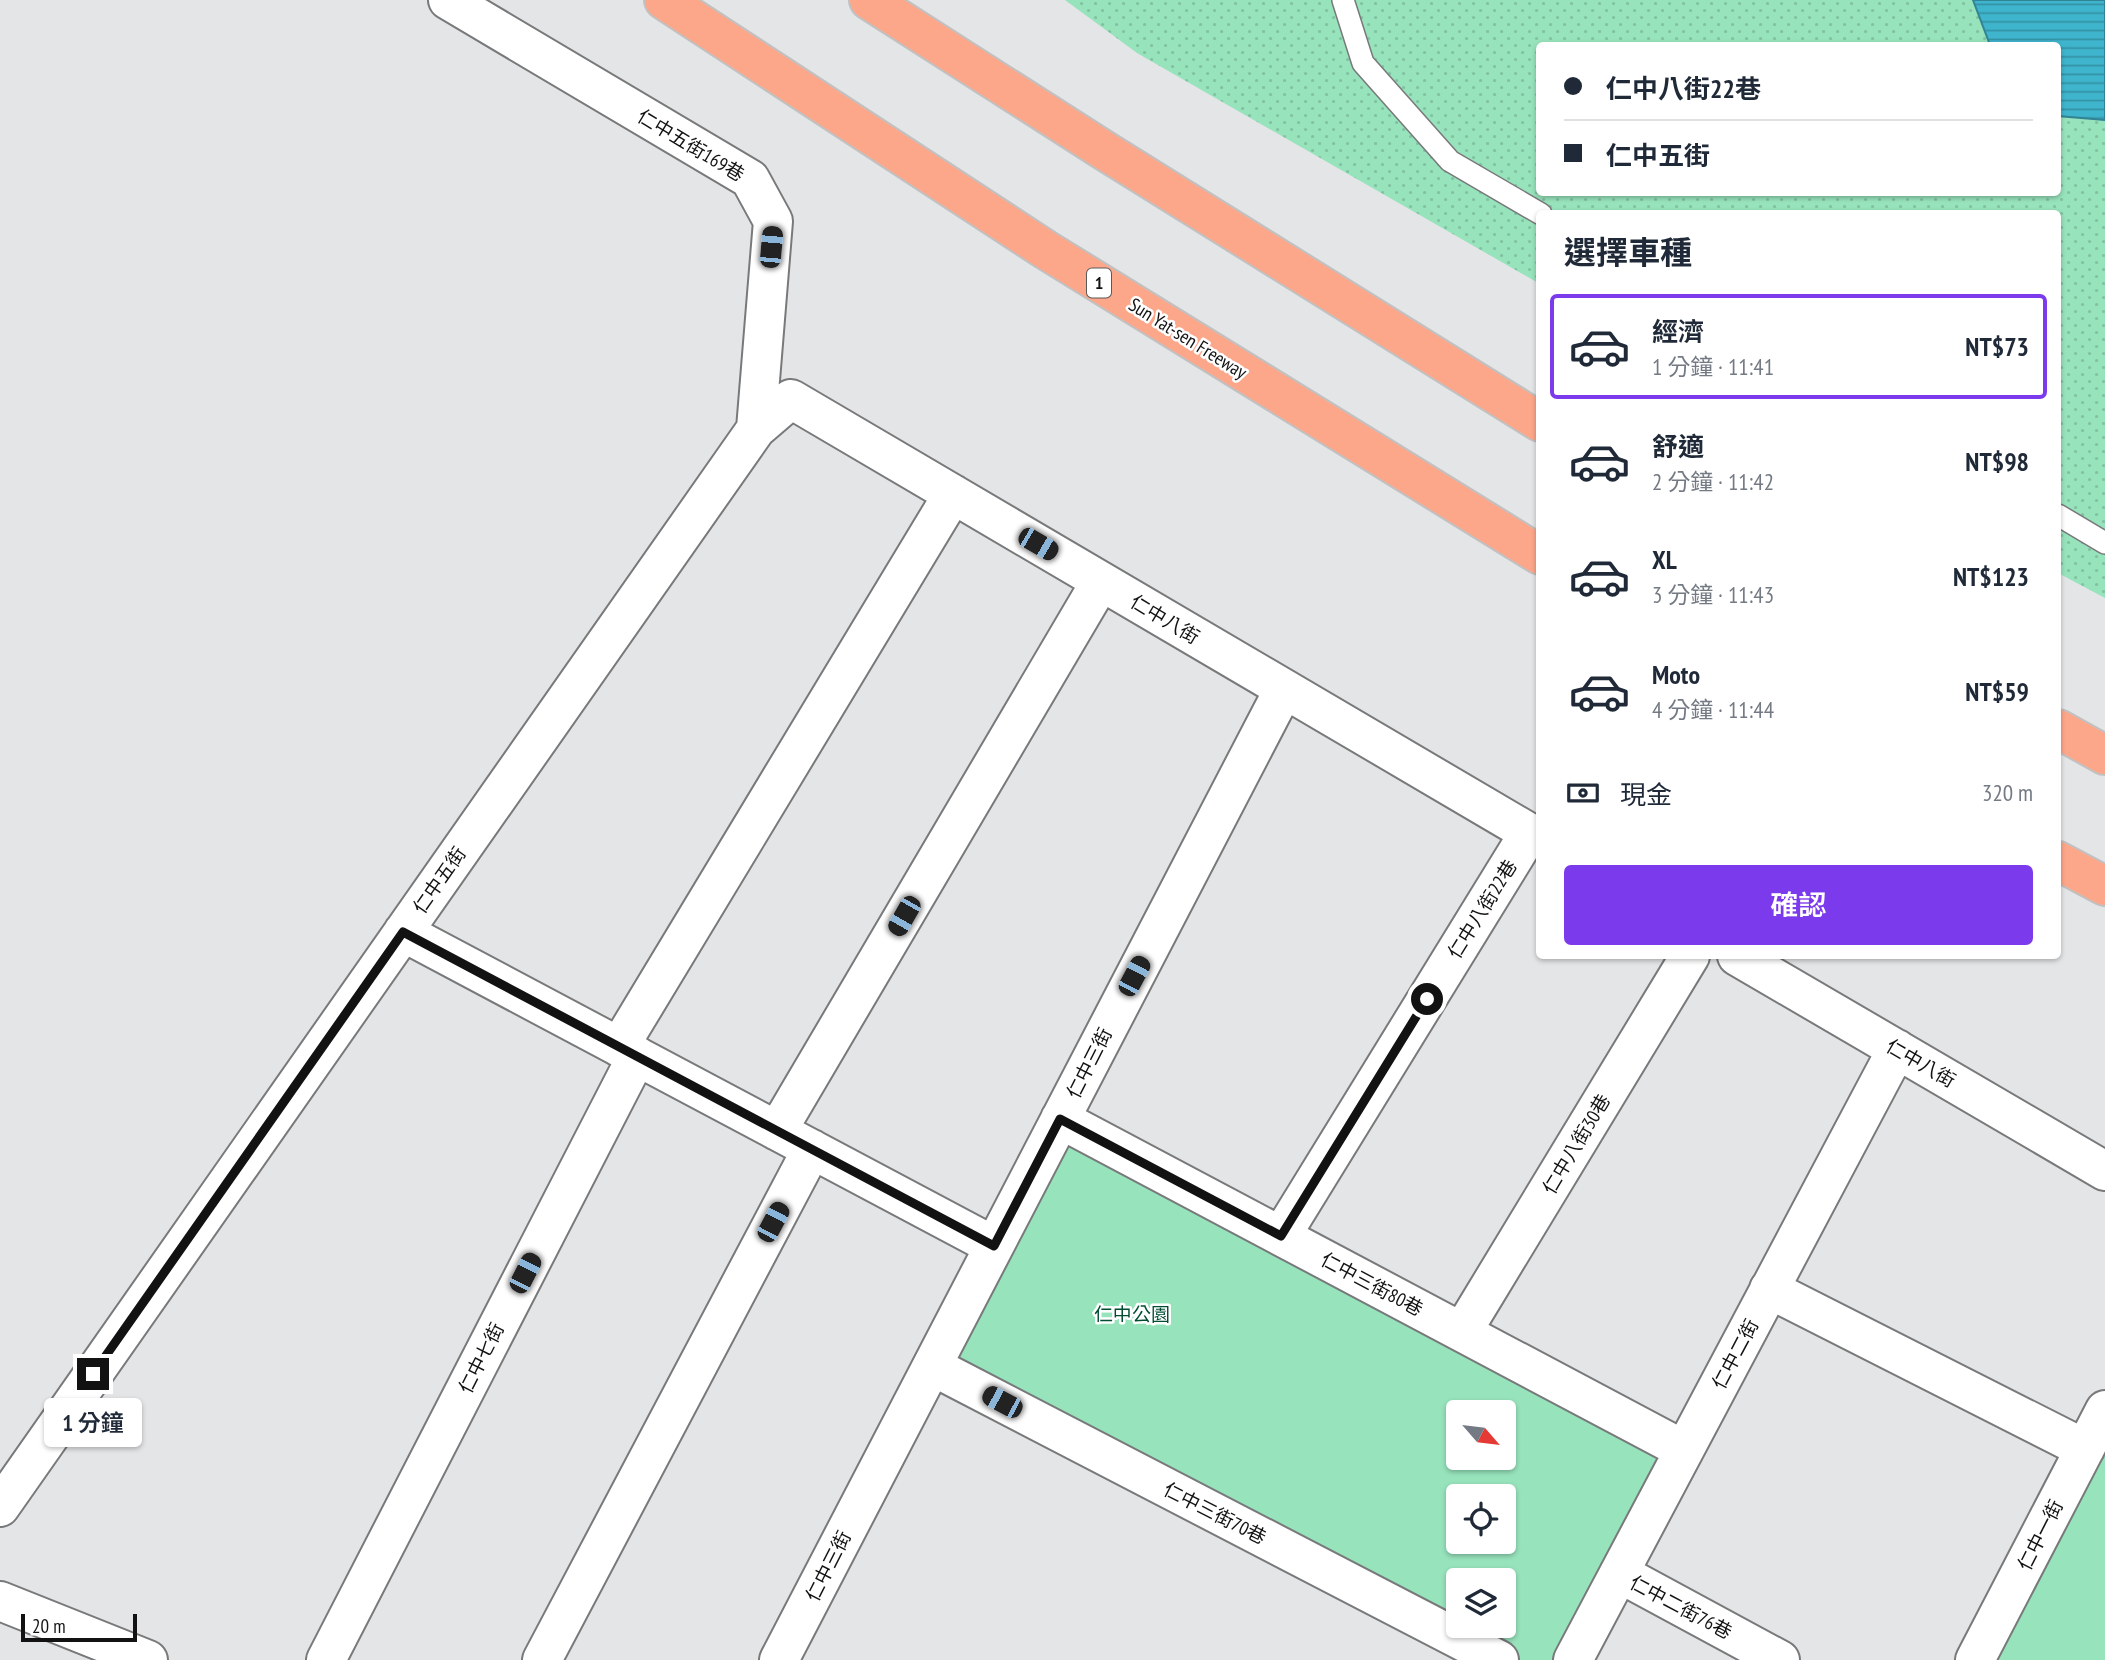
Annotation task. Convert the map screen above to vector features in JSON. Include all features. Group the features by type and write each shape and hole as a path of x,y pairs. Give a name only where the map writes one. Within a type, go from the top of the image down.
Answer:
{"highway":[{"name":"Sun Yat-sen Freeway","path":"664,0 1046,250 1536,553"},
{"path":"869,0 1116,159 1536,420"},
{"path":"2061,731 2105,755"},
{"path":"2061,863 2105,886"}],"street":[{"name":"仁中五街169巷","path":"471,5 750,179 773,221 756,429"},
{"name":"仁中五街","path":"0,1507 756,429 791,399"},
{"name":"仁中八街","path":"791,399 1534,836"},
{"name":"仁中七街","path":"326,1660 628,1051 953,494"},
{"path":"777,1131 1101,581"},
{"name":"仁中三街","path":"779,1660 1283,689"},
{"name":"仁中八街22巷","path":"1281,1236 1534,836"},
{"path":"403,932 994,1246"},
{"name":"仁中八街30巷","path":"1462,1332 1688,959"},
{"name":"仁中八街","path":"1742,959 2105,1171"},
{"name":"仁中二街","path":"1573,1660 1897,1049"},
{"name":"仁中三街80巷","path":"1060,1119 1684,1450"},
{"path":"542,1660 812,1149"},
{"path":"1769,1289 2085,1449"},
{"name":"仁中三街70巷","path":"932,1366 1499,1660"},
{"name":"仁中一街","path":"1975,1660 2105,1410"},
{"name":"仁中二街76巷","path":"1619,1573 1780,1660"},
{"path":"0,1601 148,1660"}],"lane":[{"path":"1343,0 1363,63 1450,161 1536,211"},
{"path":"2061,517 2105,542"}],"green space":[{"path":"1065,0 2105,0 2105,598 2061,575 2061,210 1536,210 1536,282 1137,53"},
{"name":"仁中公園","path":"1060,1119 1684,1450 1573,1660 1499,1660 1457,1638 1516,1638 1516,1568 1446,1568 1446,1633 932,1366"},
{"path":"2105,1417 2105,1660 1978,1660"}],"water":[{"path":"1973,0 2105,0 2105,120 2061,116 2061,42 1989,42"}],"route":[{"path":"93,1374 403,932 994,1246 1060,1119 1281,1236 1427,999"}]}
